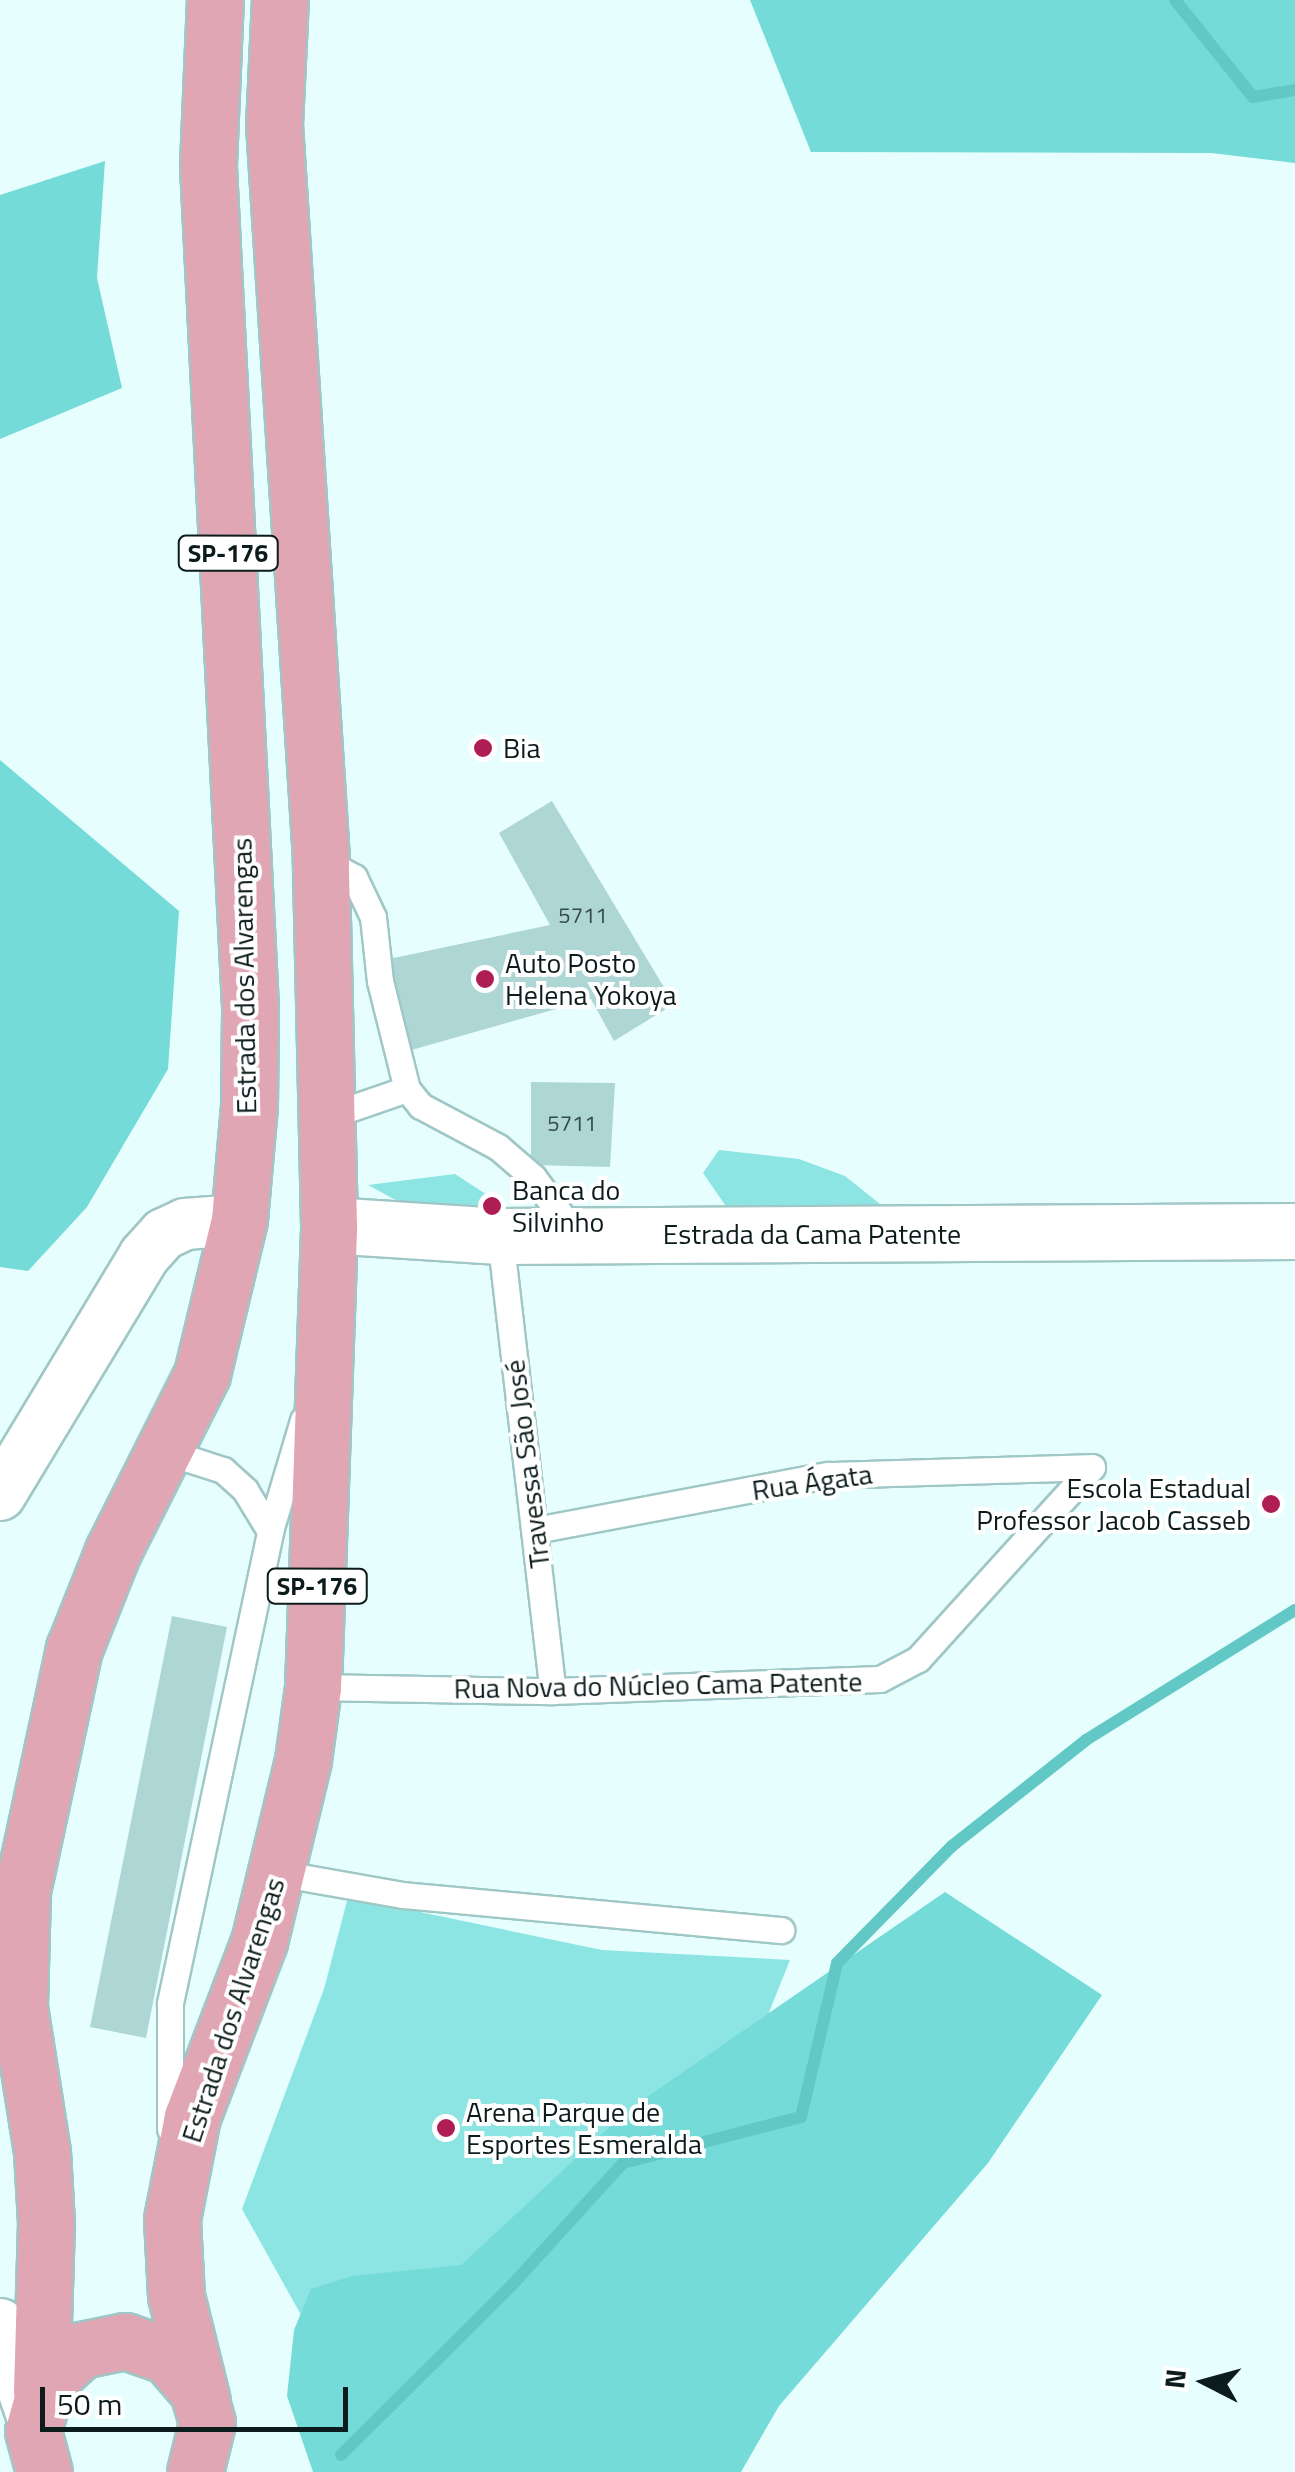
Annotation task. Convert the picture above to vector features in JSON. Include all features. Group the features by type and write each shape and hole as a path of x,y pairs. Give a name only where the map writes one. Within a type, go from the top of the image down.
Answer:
{"main road":[{"name":"Estrada dos Alvarengas","path":"44,2472 37,2405 46,2222 42,2152 19,2006 22,1891 74,1649 113,1551 167,1452 202,1374 238,1220 250,1007 208,165 215,0"},
{"name":"Estrada dos Alvarengas","path":"207,2442 176,2296 172,2220 192,2117 278,1873 313,1687 321,1358 329,1225 330,1114 321,859 274,124 280,0"},
{"path":"37,2405 81,2350 125,2341 168,2356 207,2442"}],"street":[{"path":"0,1495 144,1256 164,1234 185,1224 238,1220"},
{"name":"Estrada da Cama Patente","path":"329,1225 500,1236 1295,1231"},
{"path":"0,2324 37,2405"}],"lane":[{"path":"321,859 354,877 373,916 380,981 407,1089 420,1106 498,1147 533,1177 574,1233"},
{"path":"330,1114 407,1089"},
{"name":"Travessa São José","path":"500,1236 553,1691"},
{"path":"172,2220 170,2004 270,1532 321,1358"},
{"path":"167,1452 223,1470 270,1532"},
{"name":"Rua Ágata","path":"536,1530 828,1475 1092,1467"},
{"name":"Rua Nova do Núcleo Cama Patente","path":"313,1687 553,1691 860,1682 898,1672 1025,1548 1092,1467"},
{"path":"278,1873 403,1895 782,1930"}],"shaded area":[{"path":"750,0 1295,0 1295,163 1211,153 811,152"},
{"path":"105,161 97,278 122,388 0,439 0,195"},
{"path":"0,760 179,911 168,1069 87,1207 28,1271 0,1267"},
{"path":"719,1150 799,1159 845,1176 900,1220 734,1218 703,1173"},
{"path":"455,1174 515,1213 423,1215 368,1185"},
{"path":"945,1892 1102,1995 988,2163 779,2406 741,2472 313,2472 287,2396 294,2330 311,2289 352,2276 461,2265 628,2110"},
{"name":"Arena Parque de Esportes Esmeralda","path":"348,1897 602,1950 790,1960 751,2057 460,2289 311,2333 242,2209 324,1989"}],"building":[{"path":"552,801 674,1004 614,1041 591,999 408,1051 384,960 550,925 499,833"},
{"name":"Auto Posto Helena Yokoya","path":"531,1082 615,1083 610,1167 531,1165"},
{"path":"172,1616 227,1627 146,2038 90,2027"}],"waterway":[{"path":"1175,0 1253,97 1295,90"},
{"path":"341,2455 512,2285 623,2163 801,2117 837,1963 952,1846 1086,1740 1295,1610"}],"place":[{"name":"Bia","path":"483,748"},
{"name":"Auto Posto Helena Yokoya","path":"485,979"},
{"name":"Banca do Silvinho","path":"492,1206"},
{"name":"Escola Estadual Professor Jacob Casseb","path":"1271,1504"},
{"name":"Arena Parque de Esportes Esmeralda","path":"446,2128"}]}
